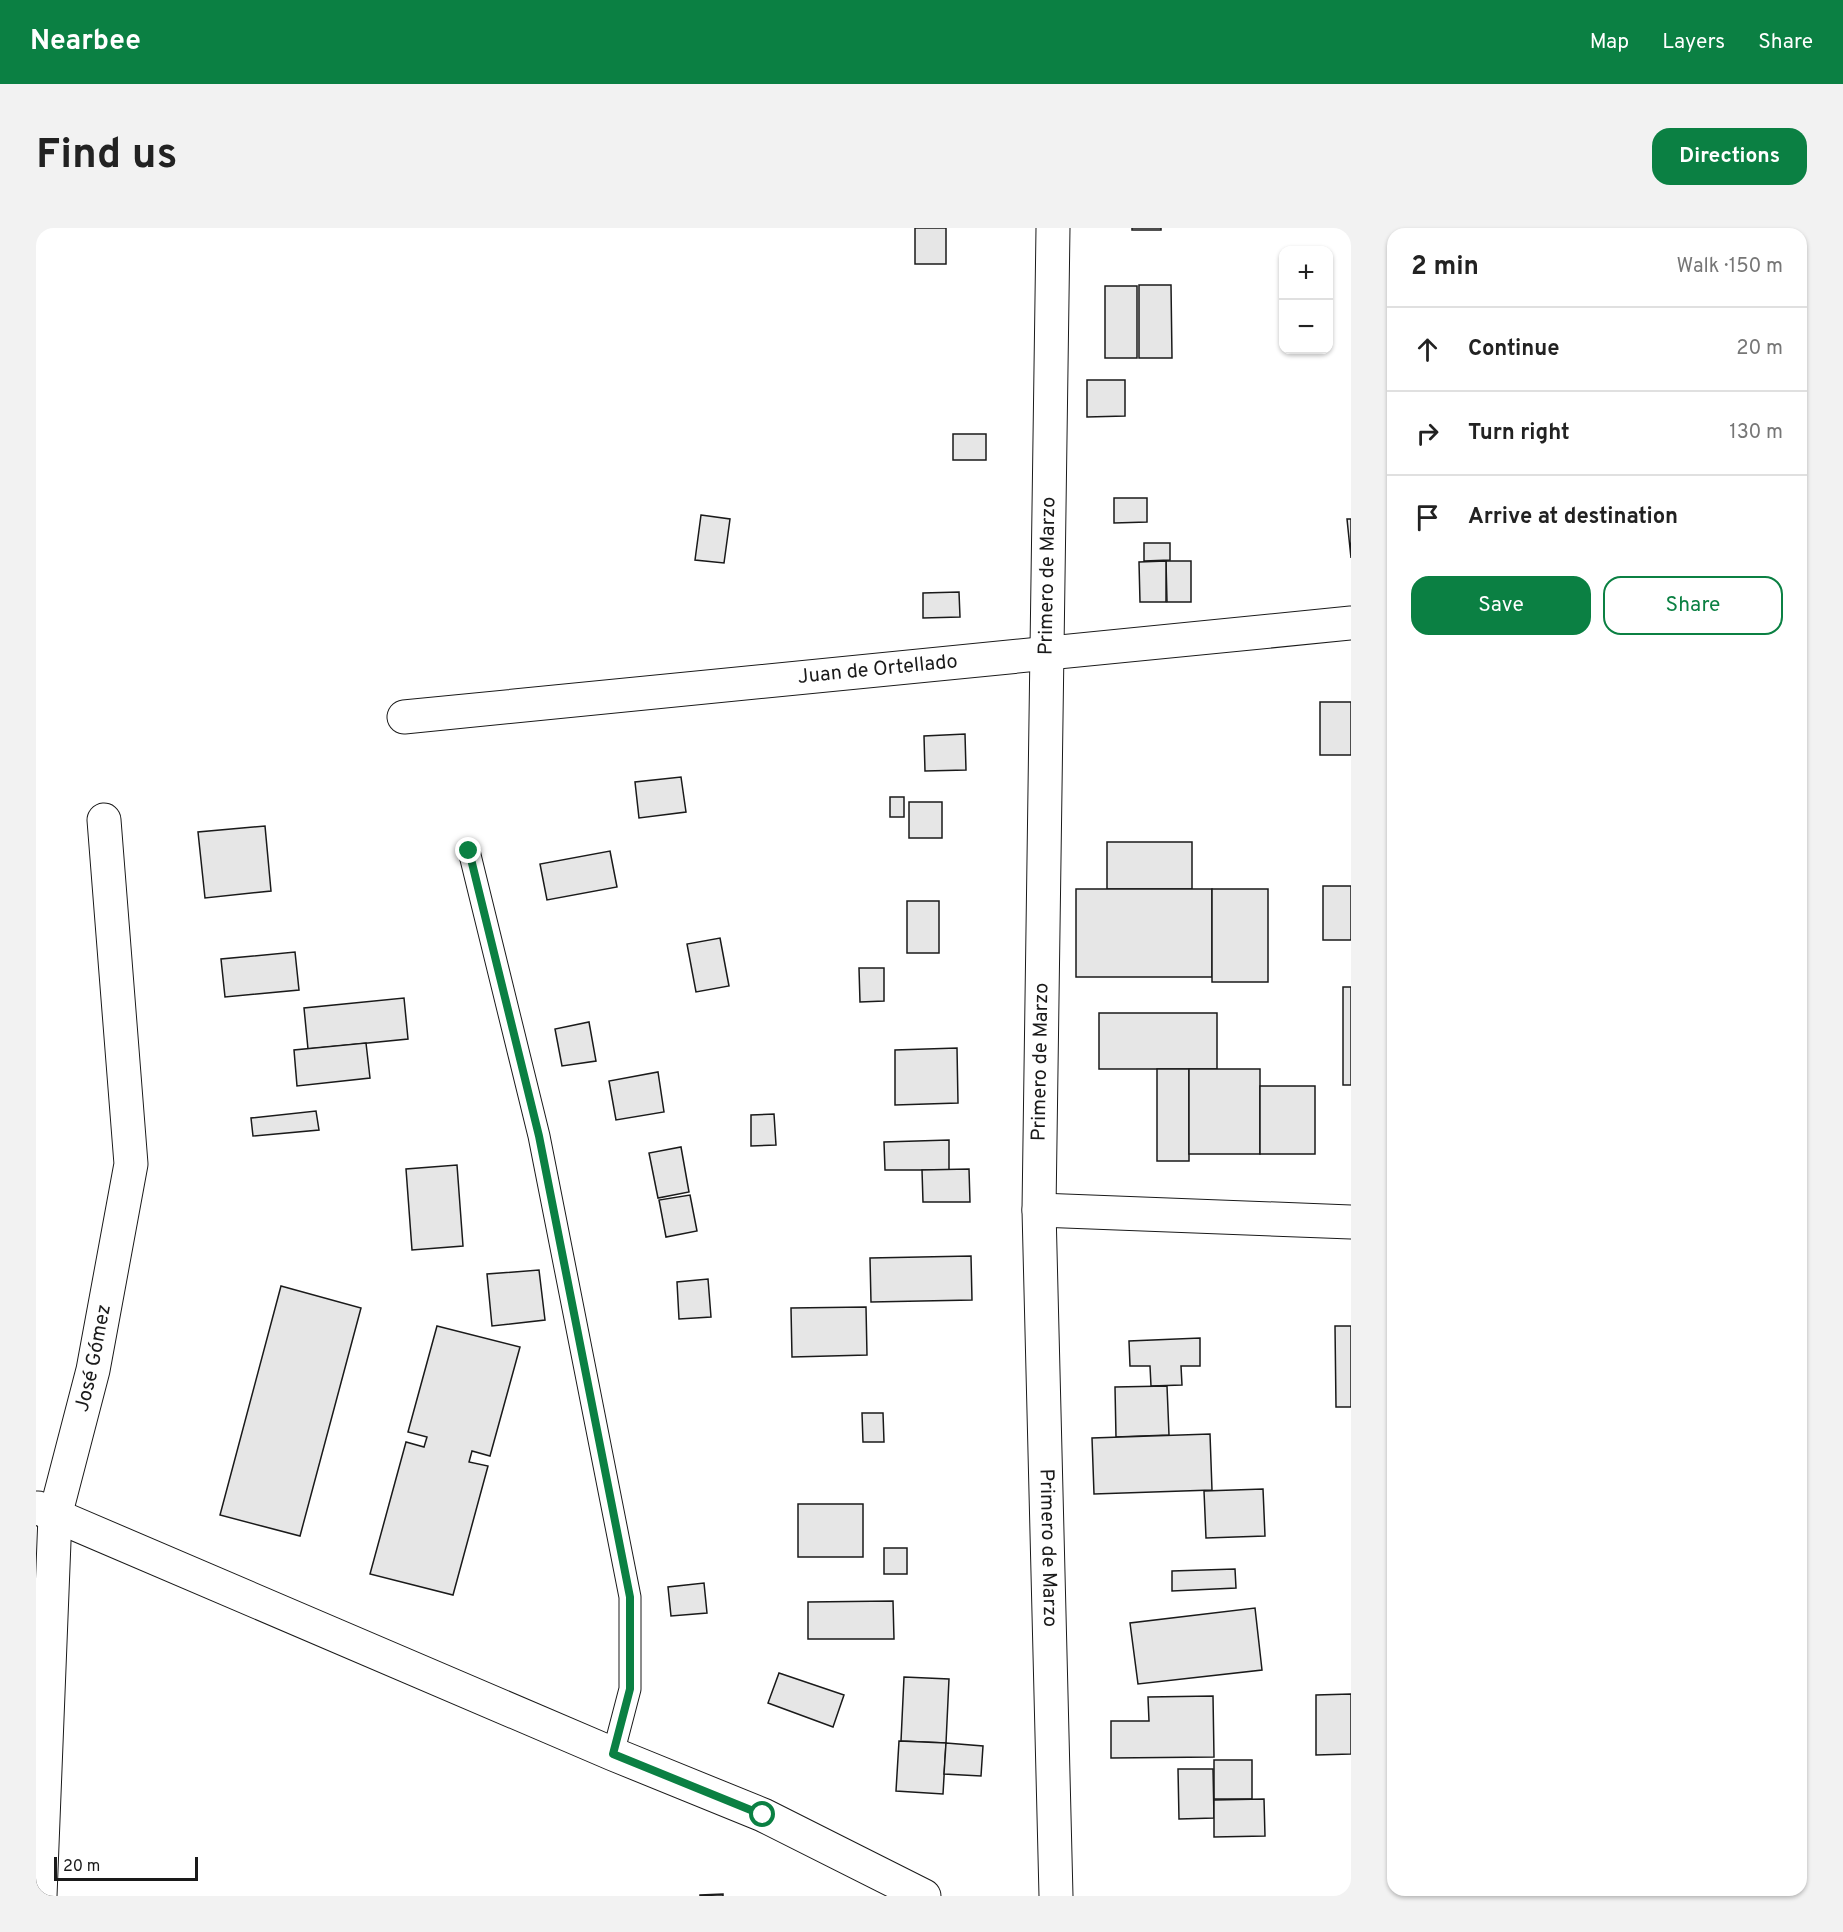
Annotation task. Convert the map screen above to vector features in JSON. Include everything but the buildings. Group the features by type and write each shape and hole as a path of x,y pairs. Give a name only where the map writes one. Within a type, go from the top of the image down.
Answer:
{"street":[{"name":"Primero de Marzo","path":"1053,228 1039,1210 1056,1896"},
{"name":"Juan de Ortellado","path":"404,717 1351,623"},
{"name":"José Gómez","path":"39,1896 45,1512 93,1370 131,1164 104,820"},
{"path":"1039,1210 1351,1222"},
{"path":"45,1512 613,1754 763,1815 924,1896"}],"lane":[{"path":"469,851 539,1136 630,1597 630,1689 613,1754"}],"route":[{"path":"469,851 539,1136 630,1597 630,1689 613,1754 763,1815"}]}
